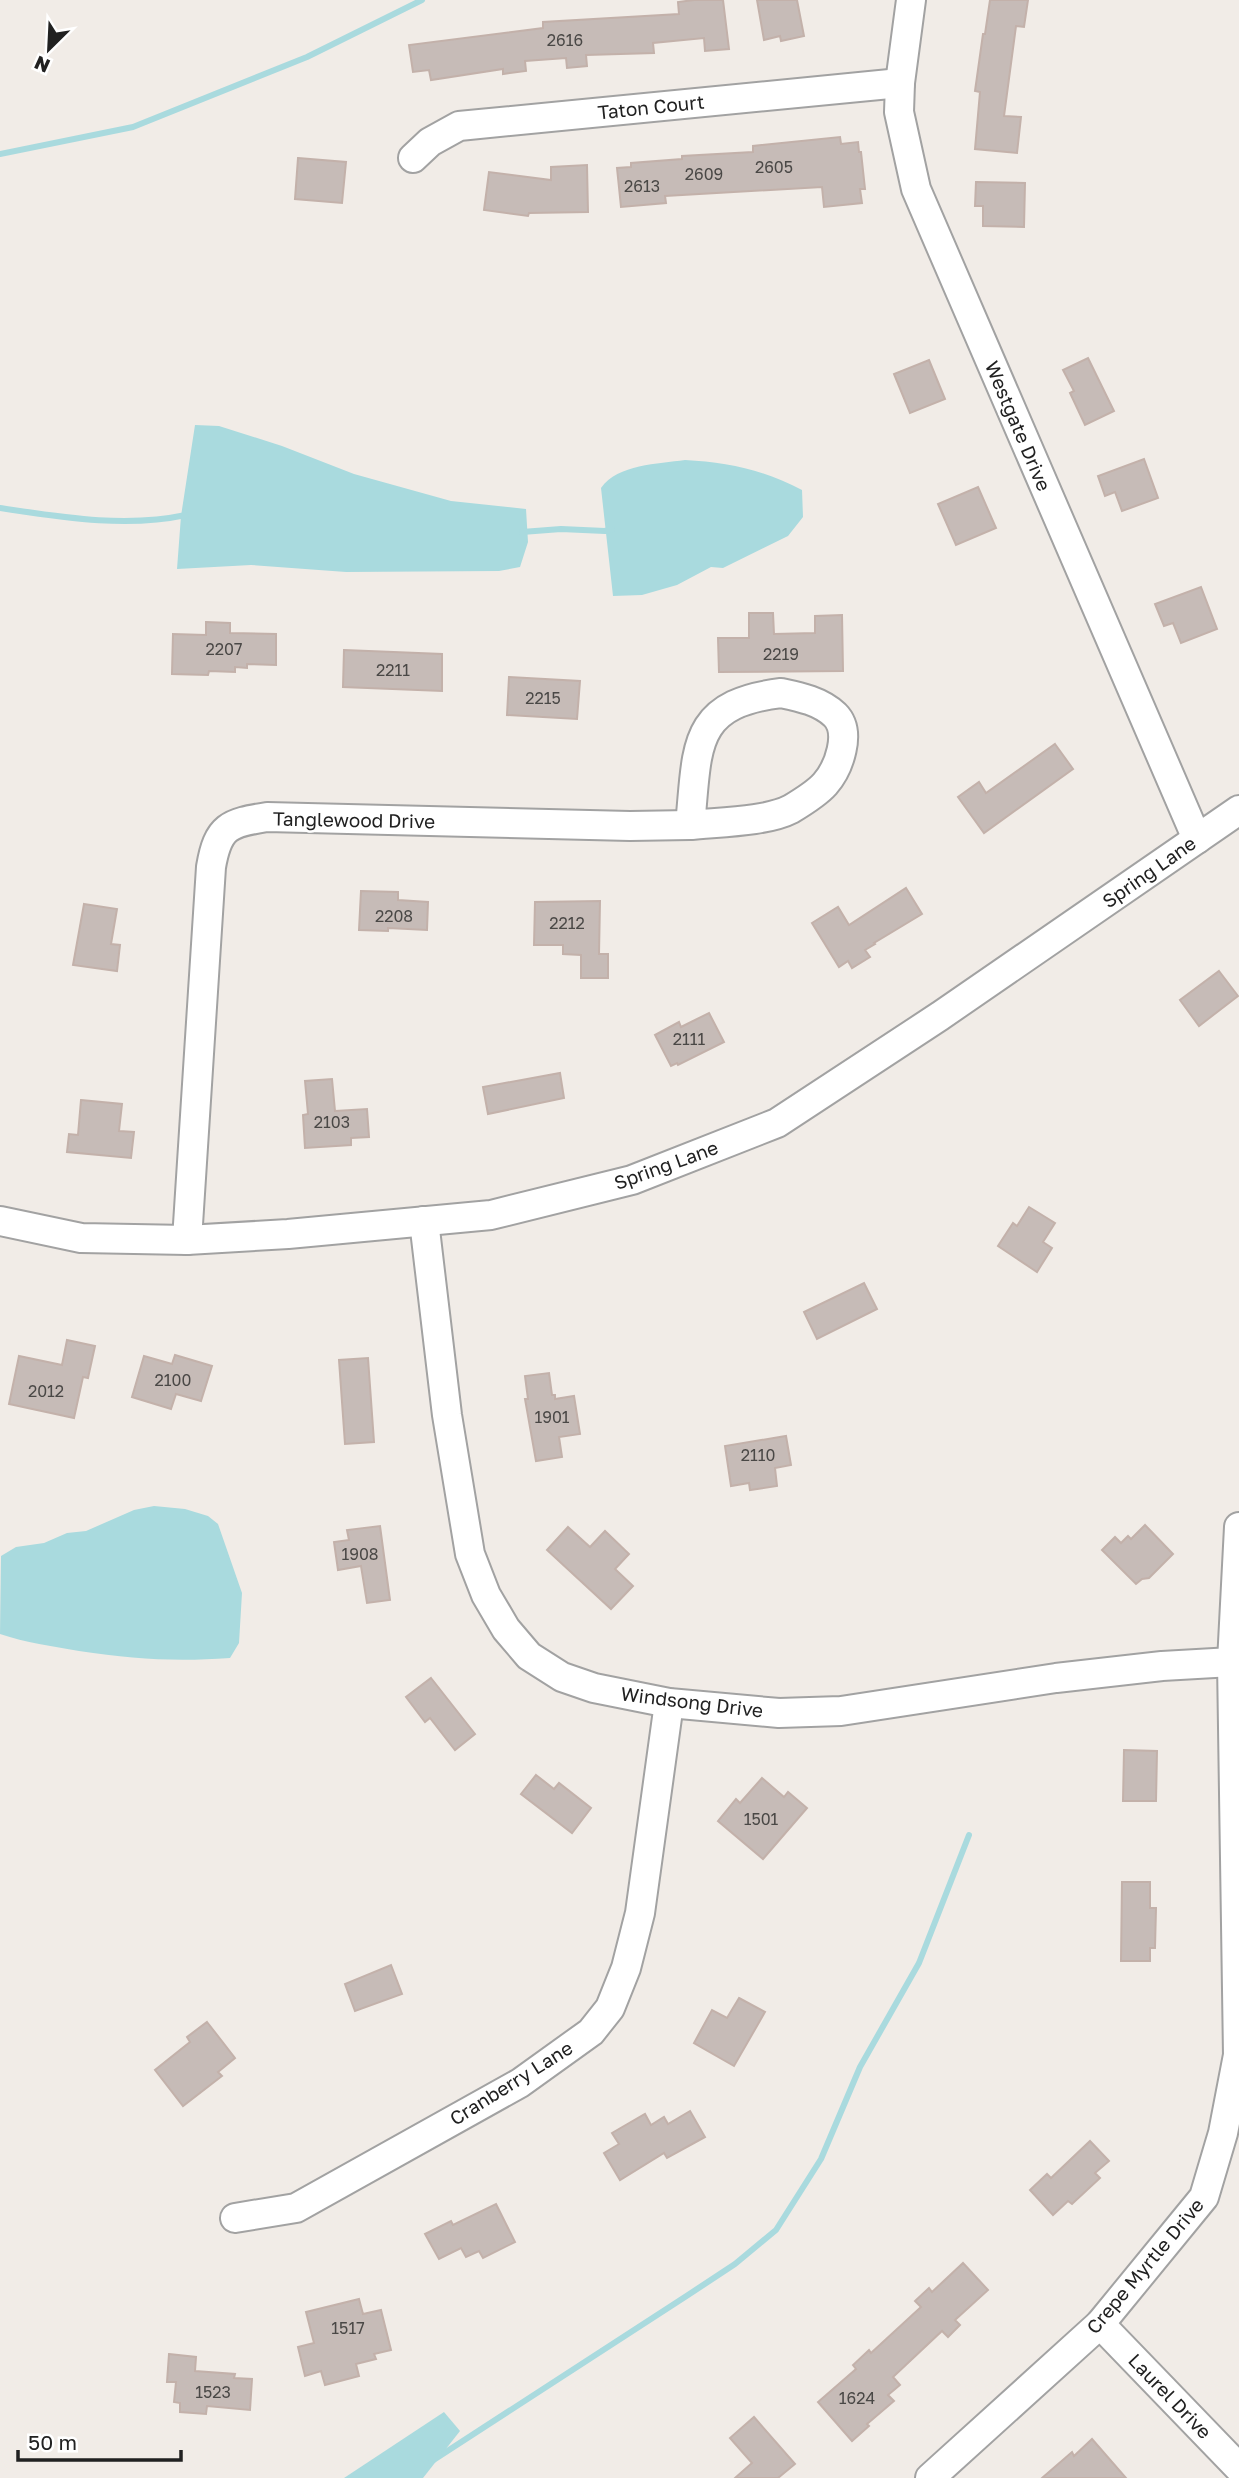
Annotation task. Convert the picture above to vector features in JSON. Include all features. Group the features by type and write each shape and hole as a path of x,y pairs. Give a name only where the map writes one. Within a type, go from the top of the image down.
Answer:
{"street":[{"name":"Westgate Drive","path":"911,0 899,112 916,189 1197,839"},
{"name":"Taton Court","path":"413,158 430,142 460,126 900,83"},
{"name":"Tanglewood Drive","path":"187,1240 211,866 215,843 225,830 244,821 267,817 630,826 690,825 751,820 789,810 824,784 836,767 844,736 836,716 811,700 781,693 752,697 725,709 707,727 697,760 690,825"},
{"name":"Spring Lane","path":"0,1221 81,1238 187,1240 288,1234 491,1215 632,1181 776,1123 940,1016 1239,810"},
{"name":"Windsong Drive","path":"424,1221 447,1415 470,1554 486,1595 506,1629 529,1656 562,1677 594,1688 669,1703 779,1713 841,1712 1056,1678 1161,1666 1232,1662"},
{"name":"Crepe Myrtle Drive","path":"930,2478 1100,2324 1204,2197 1223,2133 1238,2055 1232,1662 1239,1527"},
{"name":"Cranberry Lane","path":"234,2218 296,2208 520,2083 591,2032 610,2008 626,1968 640,1913 669,1703"},
{"name":"Laurel Drive","path":"1100,2324 1239,2468"}],"water":[{"path":"195,425 219,426 282,446 354,474 451,501 526,509 528,542 520,567 499,571 346,572 251,565 177,569 181,516"},
{"path":"685,460 745,468 788,483 802,490 803,517 788,536 723,568 711,567 677,585 642,595 613,596 601,488 608,480 628,470"},
{"path":"154,1506 185,1509 208,1516 218,1524 242,1593 239,1643 230,1658 172,1660 118,1656 39,1644 0,1634 1,1556 16,1547 44,1543 67,1533 86,1531 134,1510"},
{"path":"444,2412 460,2431 423,2478 344,2478"}],"building":[{"path":"723,0 729,49 705,51 704,38 653,43 654,53 586,55 587,66 567,68 566,58 525,61 526,71 503,74 503,69 431,80 429,70 413,72 409,45 543,28 543,22 679,14 678,2"},
{"path":"757,0 797,0 804,36 781,41 780,36 764,40"},
{"path":"990,0 1028,0 1024,27 1016,26 1004,116 1021,117 1017,153 975,149 980,92 975,91"},
{"path":"840,137 841,144 858,142 865,189 860,189 862,203 824,207 822,187 665,196 666,203 621,207 617,168 631,167 631,163 682,159 682,156 753,152 753,146"},
{"path":"298,158 346,162 342,203 295,199"},
{"path":"587,165 588,212 529,213 528,216 484,210 489,172 551,180 551,167"},
{"path":"976,182 1025,183 1024,227 983,226 983,206 975,206"},
{"path":"1088,358 1114,411 1085,425 1070,393 1074,391 1063,370"},
{"path":"929,360 945,399 910,413 894,374"},
{"path":"1144,459 1158,498 1122,511 1115,492 1105,496 1098,476"},
{"path":"978,487 996,528 956,545 938,504"},
{"path":"1201,587 1217,629 1181,643 1173,623 1164,626 1155,604"},
{"path":"749,613 773,613 774,634 815,633 815,616 842,615 843,671 719,672 718,638 749,638"},
{"path":"206,622 230,623 230,633 276,634 276,665 247,664 247,668 235,667 235,672 209,671 208,675 172,674 173,634 206,635"},
{"path":"344,650 442,654 442,691 343,687"},
{"path":"509,677 580,681 577,719 507,715"},
{"path":"1055,744 1073,769 984,833 958,797 979,782 986,793"},
{"path":"906,888 922,914 865,950 870,957 852,968 848,961 839,967 812,923 838,907 849,925"},
{"path":"361,891 398,892 398,900 428,902 427,930 359,930"},
{"path":"600,901 599,954 608,954 608,978 581,978 581,955 563,954 563,945 534,945 535,902"},
{"path":"84,904 117,909 111,944 120,945 117,971 73,965"},
{"path":"1219,971 1238,996 1199,1026 1180,1000"},
{"path":"709,1013 724,1042 671,1066 655,1035 679,1022 681,1027"},
{"path":"560,1073 564,1098 488,1114 483,1087"},
{"path":"332,1079 335,1111 367,1109 369,1137 351,1138 351,1145 305,1148 303,1115 308,1114 305,1081"},
{"path":"81,1100 122,1104 119,1131 134,1132 131,1158 67,1152 69,1134 78,1135"},
{"path":"1029,1207 1055,1223 1043,1242 1052,1248 1037,1272 998,1246 1013,1223 1017,1226"},
{"path":"864,1283 877,1309 817,1339 804,1312"},
{"path":"67,1340 95,1346 88,1378 83,1377 74,1418 9,1404 19,1356 62,1365"},
{"path":"175,1355 212,1366 201,1401 176,1394 171,1409 132,1397 144,1356 172,1364"},
{"path":"368,1358 374,1442 345,1444 339,1360"},
{"path":"549,1373 555,1399 574,1396 580,1434 559,1437 562,1457 536,1461 525,1399 528,1399 525,1376"},
{"path":"786,1436 791,1465 775,1468 777,1486 750,1490 749,1483 731,1486 725,1446"},
{"path":"1145,1525 1173,1554 1149,1578 1136,1584 1102,1550 1115,1537 1121,1543 1128,1536 1131,1539"},
{"path":"380,1526 390,1600 367,1603 361,1566 338,1570 334,1542 349,1540 347,1530"},
{"path":"568,1527 590,1547 605,1531 629,1554 615,1569 633,1586 611,1609 547,1550"},
{"path":"431,1678 475,1734 455,1750 430,1718 425,1722 406,1697"},
{"path":"1124,1750 1157,1751 1156,1801 1123,1801"},
{"path":"536,1775 554,1789 559,1783 591,1808 572,1833 521,1794"},
{"path":"762,1778 784,1797 788,1792 807,1808 763,1859 718,1821 736,1799 740,1803"},
{"path":"1122,1882 1150,1882 1150,1908 1156,1908 1155,1948 1150,1948 1150,1961 1121,1961"},
{"path":"391,1965 402,1994 355,2011 345,1984"},
{"path":"739,1998 765,2012 734,2066 694,2043 712,2010 727,2018"},
{"path":"207,2022 235,2058 218,2072 222,2076 183,2106 155,2070 190,2042 187,2037"},
{"path":"690,2111 705,2137 667,2158 664,2153 620,2180 604,2153 619,2144 612,2133 645,2114 651,2125 664,2117 668,2124"},
{"path":"1090,2141 1109,2161 1095,2173 1100,2178 1072,2204 1068,2201 1053,2215 1030,2190 1047,2174 1051,2178"},
{"path":"496,2204 515,2242 483,2258 479,2251 466,2257 461,2248 439,2259 425,2234 451,2221 453,2225"},
{"path":"963,2263 988,2290 955,2320 960,2325 948,2337 942,2331 893,2377 900,2385 888,2395 894,2401 852,2441 818,2402 856,2369 853,2365 869,2350 871,2353 921,2307 915,2301 929,2288 932,2292"},
{"path":"359,2299 363,2314 381,2310 391,2350 374,2354 376,2359 356,2364 359,2376 325,2385 321,2371 305,2376 298,2347 314,2343 306,2312"},
{"path":"169,2354 196,2357 195,2371 235,2374 234,2378 252,2379 250,2410 207,2406 206,2414 180,2412 180,2403 174,2402 176,2382 167,2382"},
{"path":"754,2417 795,2464 778,2478 735,2478 752,2463 730,2438"},
{"path":"1092,2439 1126,2478 1042,2478 1072,2452 1074,2456"}],"waterway":[{"path":"0,154 133,127 307,57 422,0"},
{"path":"0,508 70,518 116,521 186,515"},
{"path":"522,532 612,529"},
{"path":"432,2461 735,2264 776,2230 821,2159 860,2067 919,1963 969,1835"}]}
